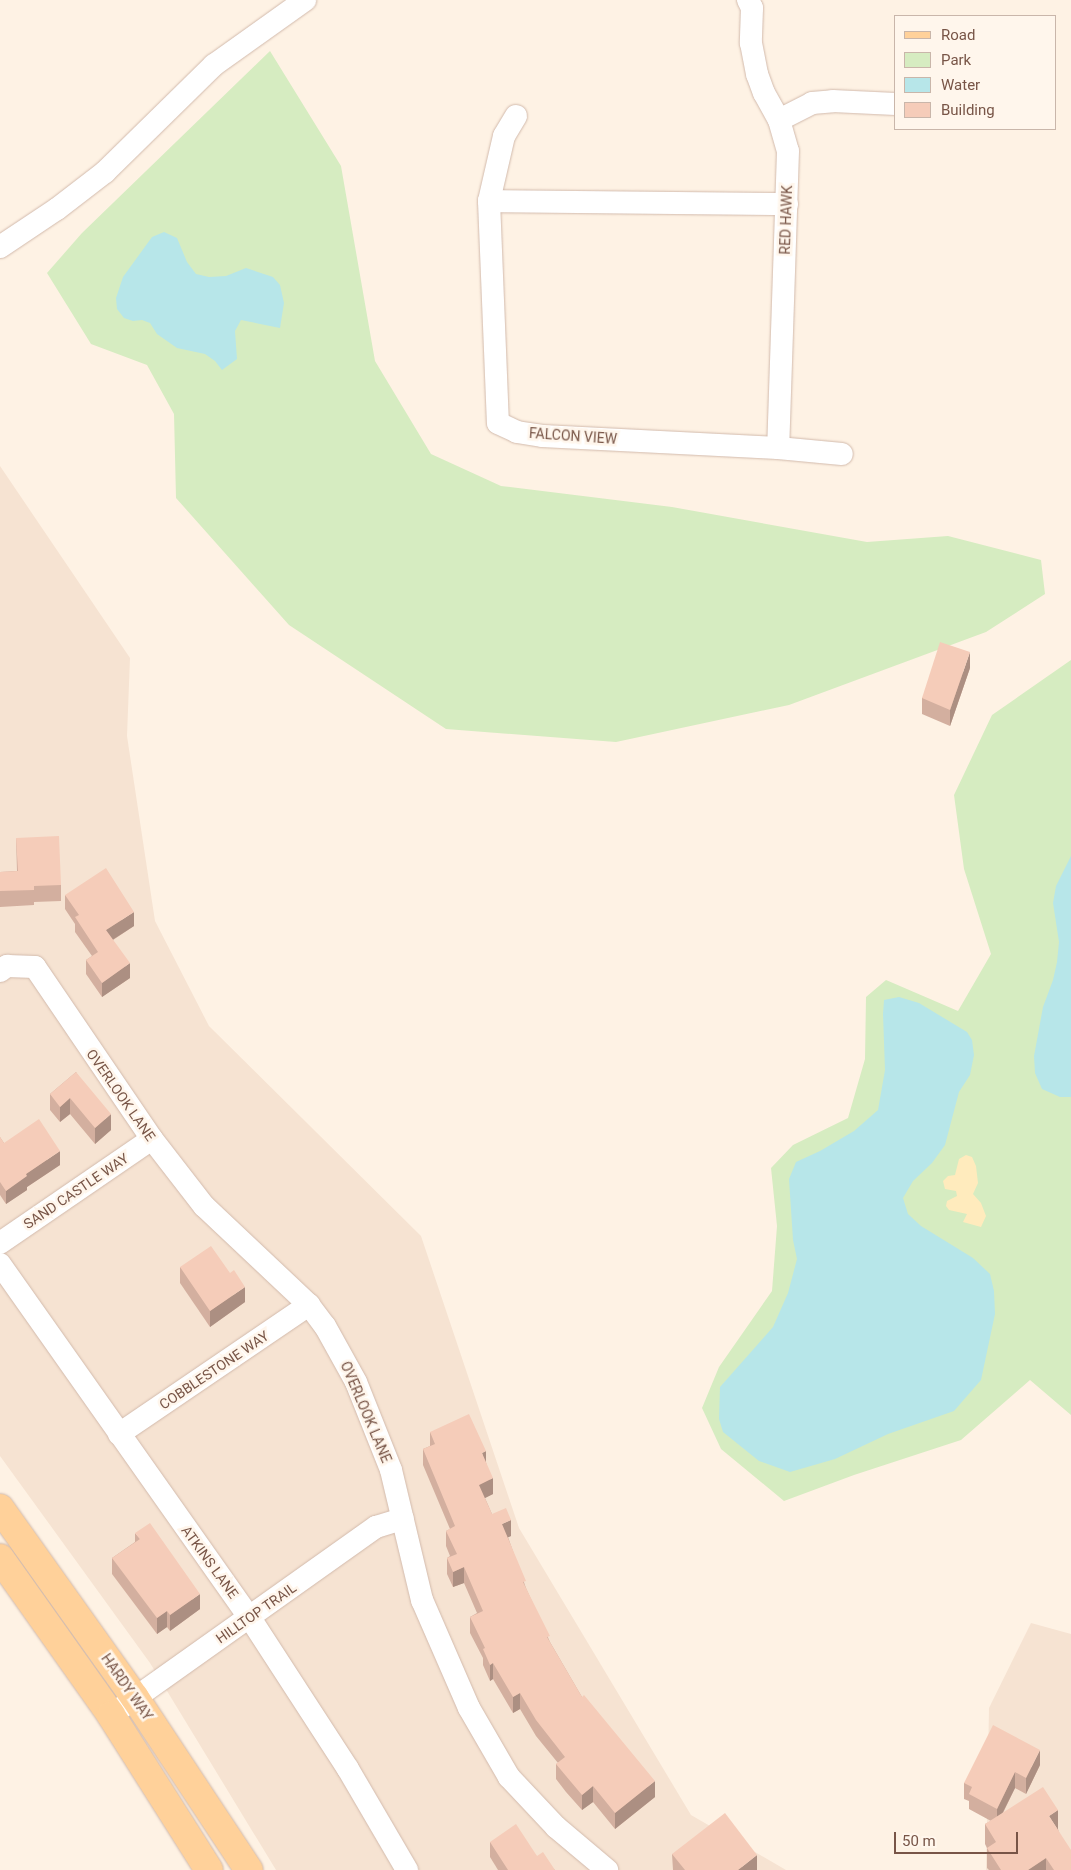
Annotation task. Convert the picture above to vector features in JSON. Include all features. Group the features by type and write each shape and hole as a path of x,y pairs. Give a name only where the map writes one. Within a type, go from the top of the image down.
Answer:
{"main road":[{"name":"HARDY WAY","path":"0,1508 135,1698 249,1870"},
{"name":"HARDY WAY","path":"0,1558 111,1715 209,1870"}],"street":[{"path":"0,246 57,209 105,172 214,65 305,0"},
{"name":"RED HAWK","path":"748,0 752,8 751,44 757,74 764,93 779,120 788,151 778,448"},
{"path":"779,120 812,103 833,101 894,104"},
{"name":"FALCON VIEW","path":"516,116 504,136 489,201 498,423 517,432 542,436 778,448 842,454"},
{"path":"489,201 787,204"},
{"name":"OVERLOOK LANE","path":"0,971 7,966 35,967 152,1139 204,1206 309,1306 325,1326 356,1382 391,1470 422,1600 468,1708 509,1776 556,1827 607,1870"},
{"name":"SAND CASTLE WAY","path":"0,1243 152,1139"},
{"name":"ATKINS LANE","path":"0,1264 250,1618 348,1769 407,1870"},
{"name":"COBBLESTONE WAY","path":"119,1434 309,1306"},
{"name":"HILLTOP TRAIL","path":"111,1715 376,1527 403,1519"}],"shaded area":[{"path":"0,466 130,658 127,736 155,921 209,1026 421,1236 519,1528 691,1815 786,1870 276,1870 150,1663 0,1456"},
{"path":"1031,1623 1071,1634 1071,1870 986,1870 989,1708"}],"green space":[{"path":"270,51 341,166 375,361 431,454 501,486 672,507 867,542 948,536 1041,560 1045,594 986,632 789,705 616,742 446,729 289,625 176,498 174,414 147,365 91,344 47,273 82,233"},
{"path":"1071,660 1071,1415 1030,1380 961,1440 854,1475 784,1501 721,1449 702,1408 719,1367 772,1291 777,1226 771,1168 793,1145 848,1118 865,1059 866,997 886,980 958,1011 991,954 964,869 954,795 992,715"}],"sand":[{"path":"966,1155 972,1157 976,1166 978,1183 973,1194 981,1203 986,1216 981,1227 963,1222 967,1214 949,1210 946,1206 947,1201 957,1196 956,1191 945,1189 943,1181 948,1176 955,1175 959,1159"}],"water":[{"path":"164,232 177,238 187,262 196,274 209,277 226,276 246,268 273,277 280,285 284,303 280,328 241,320 235,331 237,359 222,370 215,361 205,354 177,348 157,334 150,323 124,318 117,309 116,298 123,277 152,237"},
{"path":"1071,856 1071,1097 1060,1097 1042,1089 1035,1073 1034,1056 1043,1007 1053,980 1057,962 1059,942 1053,903 1056,886"},
{"path":"899,997 919,1003 967,1032 972,1040 974,1055 970,1075 959,1092 945,1145 932,1163 913,1181 903,1198 908,1214 921,1226 973,1258 990,1274 994,1291 995,1314 981,1380 954,1411 888,1434 835,1459 790,1472 759,1461 723,1432 719,1419 720,1387 773,1327 788,1293 797,1259 793,1240 789,1179 796,1162 820,1151 854,1131 878,1110 885,1070 884,1000"}],"building":[{"path":"940,642 970,652 950,710 922,698"},
{"path":"59,836 61,885 34,886 34,890 0,891 0,872 18,871 16,838"},
{"path":"106,868 134,912 106,930 130,963 102,983 86,960 98,952 75,917 79,915 65,895"},
{"path":"76,1072 111,1114 95,1128 70,1098 60,1107 50,1094"},
{"path":"39,1119 60,1151 26,1174 27,1176 6,1191 0,1182 0,1137 4,1143"},
{"path":"211,1246 230,1273 234,1270 245,1287 210,1311 180,1267"},
{"path":"469,1414 486,1451 482,1453 493,1478 479,1485 492,1514 506,1508 511,1520 502,1524 526,1581 523,1582 550,1636 547,1637 582,1697 584,1695 655,1781 615,1813 593,1786 582,1795 556,1764 565,1757 536,1720 520,1693 513,1697 493,1663 490,1665 483,1649 485,1648 470,1617 483,1611 464,1567 453,1572 447,1558 457,1554 446,1531 455,1526 423,1449 435,1444 430,1432"},
{"path":"150,1523 200,1594 170,1615 167,1611 157,1618 112,1558 140,1539 135,1533"},
{"path":"993,1725 1040,1750 1026,1778 1015,1772 997,1809 969,1794 972,1787 964,1783"},
{"path":"1043,1787 1058,1810 1049,1816 1071,1850 1071,1870 1054,1870 1046,1858 1028,1870 1001,1870 987,1848 996,1842 985,1824"},
{"path":"725,1813 757,1855 738,1870 685,1870 672,1854"},
{"path":"516,1824 537,1856 543,1852 555,1870 508,1870 490,1842"}]}
